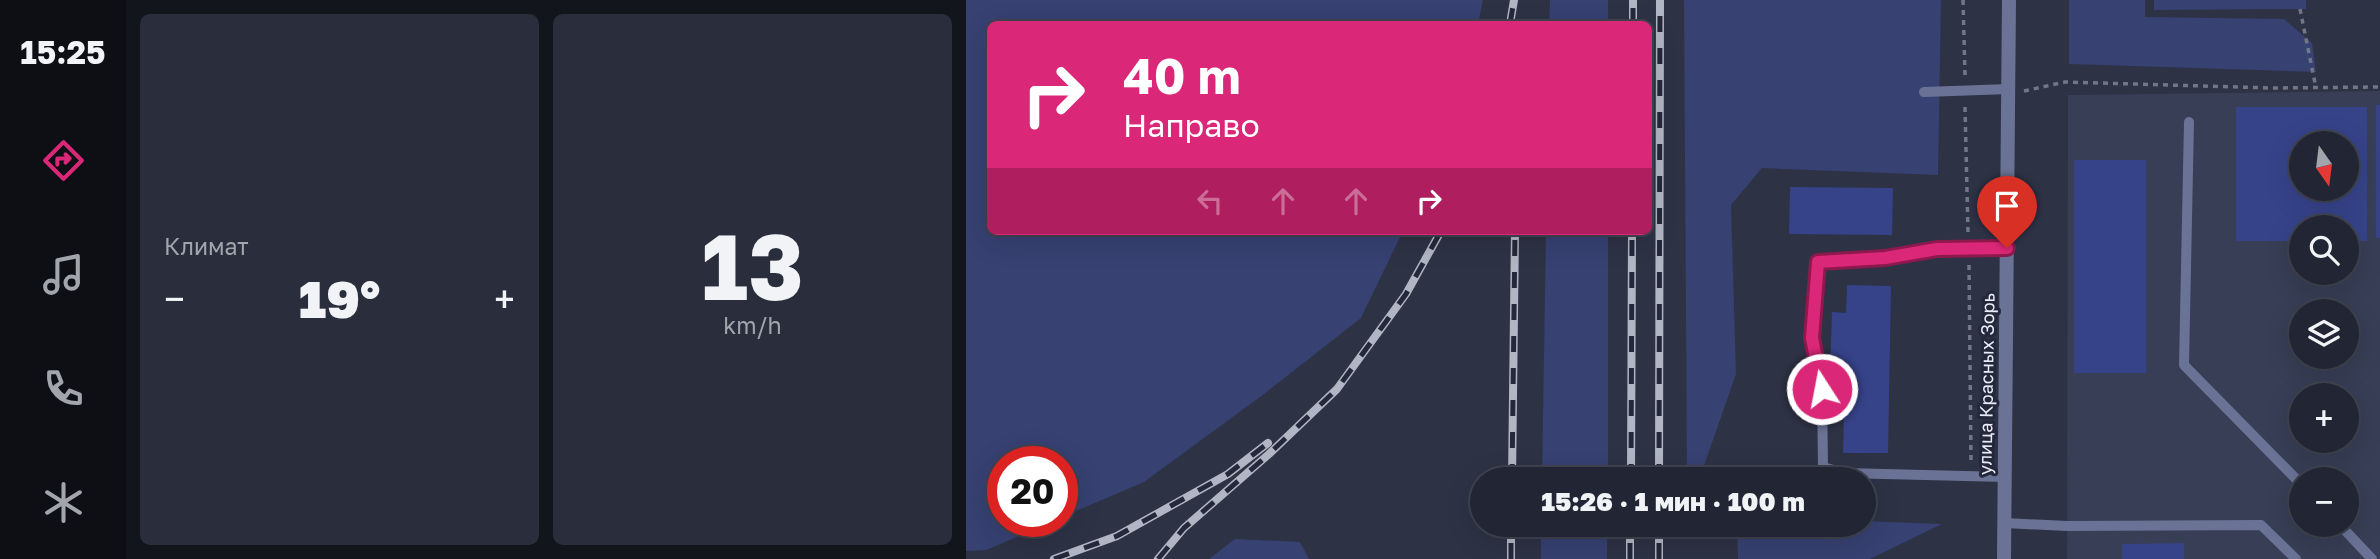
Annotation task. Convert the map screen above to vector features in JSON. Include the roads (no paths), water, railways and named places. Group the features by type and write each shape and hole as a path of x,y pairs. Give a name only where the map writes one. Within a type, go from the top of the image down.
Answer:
{"street":[{"name":"улица Красных Зорь","path":"2004,559 2009,0"}],"lane":[{"path":"1924,92 2009,92"},
{"path":"2189,122 2184,365 2289,472"},
{"path":"2005,477 1844,473 1823,467 1822,389 1812,338 1818,262 1885,258 1937,249 2007,248"},
{"path":"2004,523 2067,526 2261,526 2296,559"},
{"path":"2351,537 2372,559"}],"railway":[{"path":"1510,21 1514,0"},
{"path":"1633,0 1633,21"},
{"path":"1659,467 1660,0"},
{"path":"1158,559 1184,528 1269,454 1337,389 1406,294 1439,235"},
{"path":"1512,467 1515,235"},
{"path":"1631,467 1632,235"},
{"path":"1054,559 1117,536 1228,474 1268,443"},
{"path":"1511,537 1511,559"},
{"path":"1630,537 1630,559"},
{"path":"1659,537 1659,559"}]}
